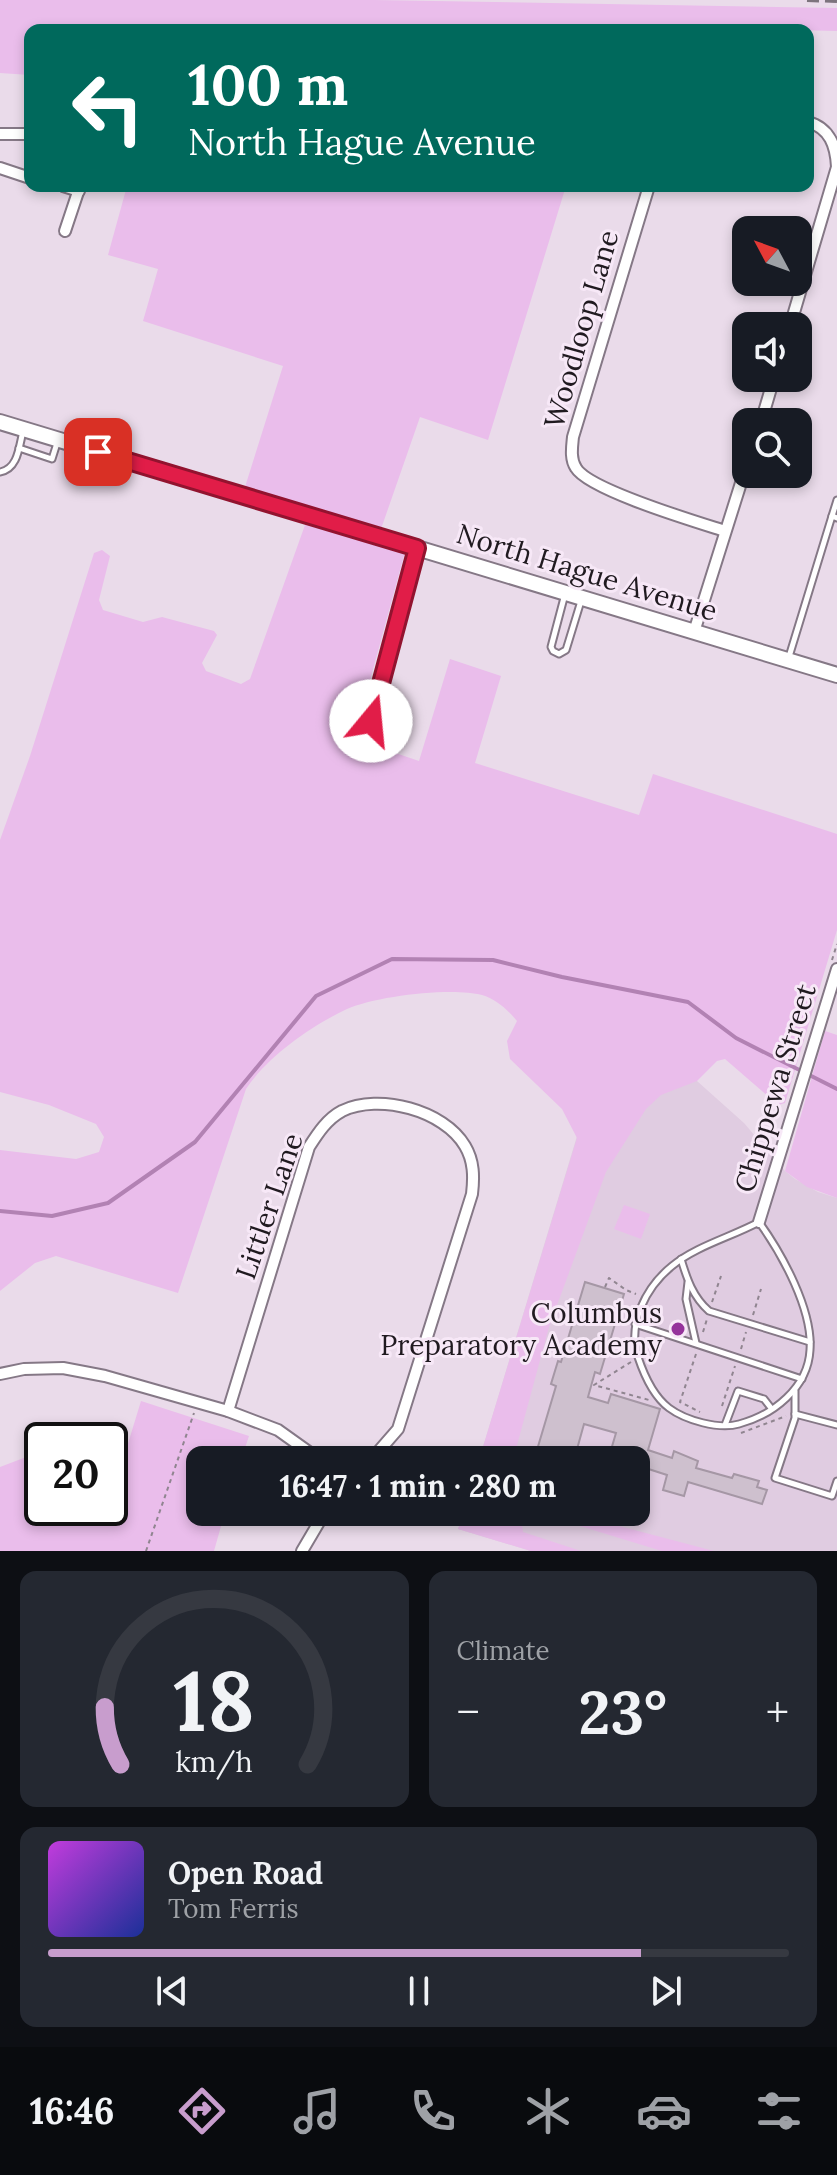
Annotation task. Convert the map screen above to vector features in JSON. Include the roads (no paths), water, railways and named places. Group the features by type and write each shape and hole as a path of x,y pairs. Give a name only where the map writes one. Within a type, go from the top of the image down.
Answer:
{"main road":[{"name":"North Hague Avenue","path":"0,422 837,675"}],"street":[{"path":"794,312 834,180 836,155 833,131 814,124"},
{"path":"0,134 24,134"},
{"path":"0,168 24,176"},
{"path":"65,231 78,192"},
{"name":"Woodloop Lane","path":"647,192 573,437 572,458 575,467 592,482 725,531"},
{"path":"694,632 739,488"},
{"name":"Chippewa Street","path":"759,1222 812,1052 833,969"},
{"name":"Littler Lane","path":"228,1411 309,1147 329,1120 342,1111 358,1105 391,1105 416,1111 445,1124 465,1146 472,1162 474,1178 459,1237 398,1429 383,1446"},
{"path":"0,1374 24,1369 63,1368 105,1376 228,1411 278,1430 300,1446"},
{"path":"302,1551 317,1526"}],"lane":[{"path":"0,472 7,471 13,465 23,429"},
{"path":"19,448 52,459 58,440"},
{"path":"788,661 835,517 837,500"},
{"path":"371,721 417,548"},
{"path":"565,593 551,647 559,654 566,650 582,598"},
{"path":"759,1222 800,1297 809,1325 810,1352 795,1391 771,1408 737,1425 704,1423 673,1410 657,1397 642,1369 635,1347 635,1324 658,1278 681,1259 759,1222"},
{"path":"681,1259 688,1281 709,1311 810,1342"},
{"path":"688,1281 686,1299 697,1344"},
{"path":"635,1324 802,1379"},
{"path":"725,1425 738,1391 764,1399 771,1408"},
{"path":"795,1391 795,1414 775,1478 832,1496 837,1481"},
{"path":"795,1414 837,1425"}],"waterway":[{"path":"0,1211 52,1216 108,1203 195,1142 316,996 392,959 493,960 688,1002 736,1038 837,1089"}],"railway":[{"path":"807,0 837,1"}],"place":[{"name":"Columbus Preparatory Academy","path":"678,1329"}]}
